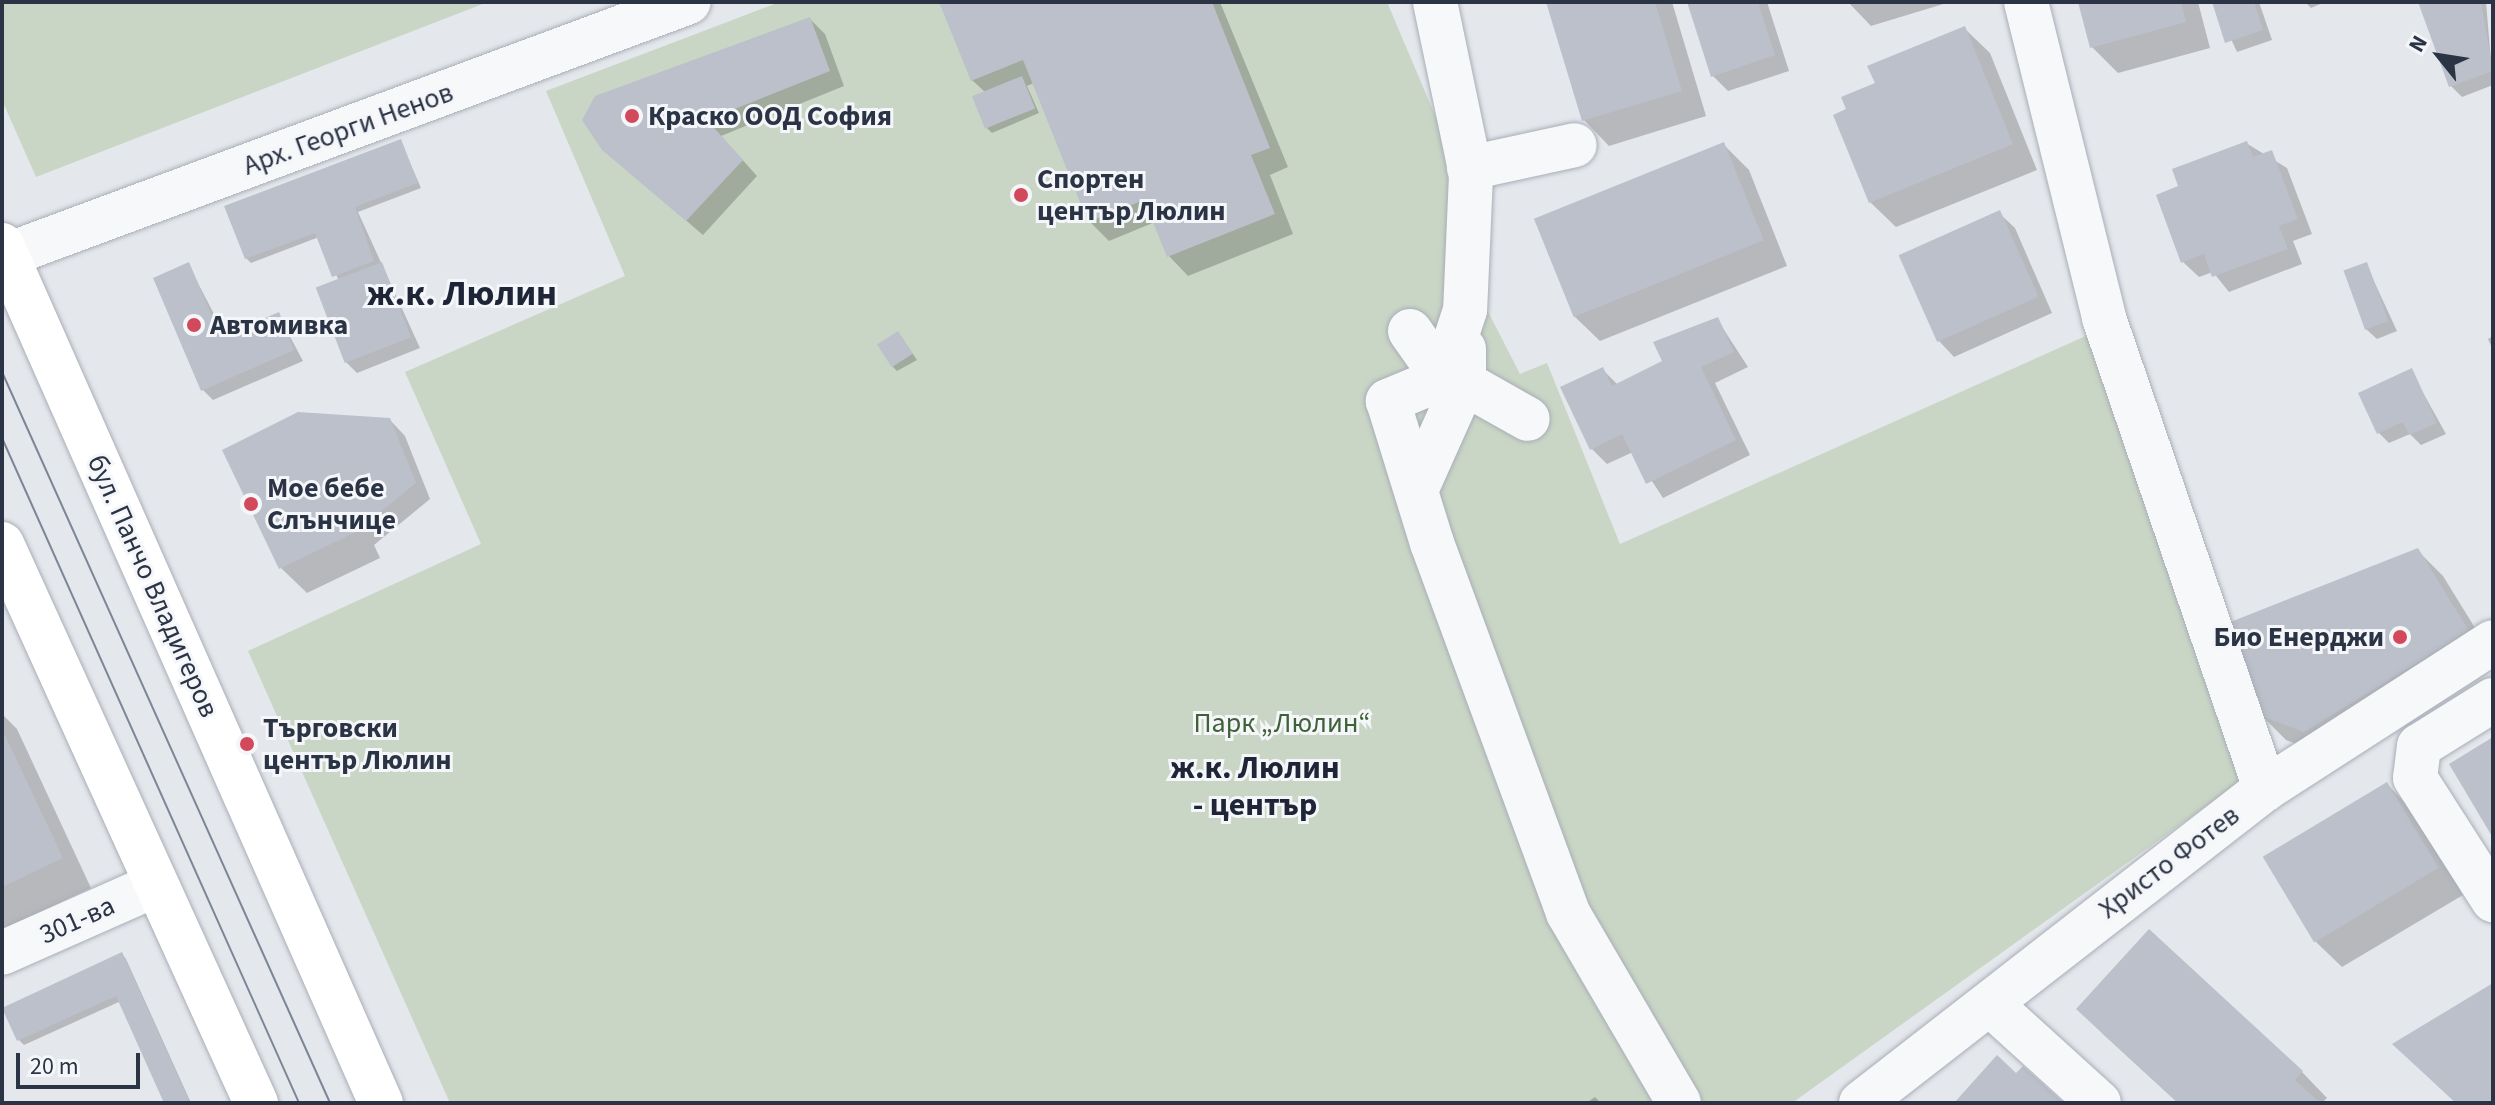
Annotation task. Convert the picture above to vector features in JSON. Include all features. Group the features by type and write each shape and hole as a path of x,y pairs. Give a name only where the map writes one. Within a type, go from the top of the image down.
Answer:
{"main road":[{"name":"бул. Панчо Владигеров","path":"4,250 381,1103"},
{"path":"2,544 153,886 256,1103"}],"street":[{"name":"Арх. Георги Ненов","path":"4,250 689,2"},
{"path":"1418,486 1454,380 1465,310 1469,168 1435,2"},
{"path":"2026,2 2104,318 2265,789"},
{"path":"1469,168 1575,145"},
{"path":"1410,331 1454,380 1528,419"},
{"path":"1454,380 1388,401 1496,730 1568,913 1679,1103"},
{"name":"Христо Фотев","path":"1861,1103 2265,789 2493,642"},
{"path":"2493,700 2419,746 2415,778 2493,900"},
{"name":"301-ва","path":"2,953 153,886"},
{"path":"1990,1004 2099,1103"}],"green space":[{"path":"2,2 488,2 36,177 2,100"},
{"name":"Парк „Люлин“","path":"780,2 1387,2 1443,134 1459,255 1520,374 1547,363 1620,544 2097,331 2251,774 1792,1103 450,1103 248,651 481,544 405,372 625,276 546,91"}],"building":[{"path":"939,2 1212,2 1270,148 1251,155 1275,214 1167,257 1144,200 1088,222 1023,60 971,81"},
{"path":"1546,2 1655,2 1682,91 1582,121"},
{"path":"1687,2 1758,2 1775,55 1711,77"},
{"path":"2078,2 2181,2 2186,22 2090,48"},
{"path":"2212,2 2254,2 2263,30 2225,43"},
{"path":"2418,2 2481,2 2493,71 2449,87"},
{"path":"810,17 830,71 707,120 743,160 686,221 602,150 582,120 595,96"},
{"path":"1965,26 2013,144 1869,203 1833,115 1846,109 1841,97 1875,83 1867,66"},
{"path":"1022,76 1035,108 985,129 972,96"},
{"path":"401,139 418,183 355,207 374,261 332,277 315,233 245,259 224,206"},
{"path":"2247,141 2253,157 2272,150 2298,219 2279,226 2288,249 2212,277 2204,254 2181,263 2156,195 2178,186 2172,169"},
{"path":"1724,142 1764,240 1574,317 1534,219"},
{"path":"2000,210 2039,297 1937,342 1899,255"},
{"name":"Автомивка","path":"189,262 221,337 279,312 294,350 201,391 153,278"},
{"path":"382,262 411,338 345,363 316,287"},
{"path":"2367,262 2389,321 2365,330 2344,271"},
{"path":"1718,317 1734,352 1701,367 1736,440 1646,484 1622,434 1590,450 1560,387 1603,367 1612,386 1662,361 1653,342"},
{"path":"898,331 913,354 892,367 877,345"},
{"path":"2412,368 2437,423 2409,435 2403,422 2377,434 2358,393"},
{"path":"298,412 390,418 416,483 356,532 279,569 222,450"},
{"path":"2418,548 2469,631 2304,732 2258,715 2228,623"},
{"path":"2,729 63,858 2,887"},
{"path":"2493,737 2493,838 2449,764"},
{"path":"2387,782 2439,868 2314,942 2263,857"},
{"path":"2149,929 2303,1071 2295,1080 2320,1103 2178,1103 2076,1009"},
{"path":"122,952 190,1103 164,1103 116,996 17,1041 2,1008"},
{"path":"2493,983 2493,1101 2456,1103 2392,1044"},
{"path":"1997,1055 2016,1073 2023,1066 2064,1103 1954,1103"}],"tram line":[{"path":"2,372 330,1103"},
{"path":"2,438 299,1103"}],"place":[{"name":"Краско ООД София","path":"632,116"},
{"name":"Спортен център Люлин","path":"1021,195"},
{"name":"Автомивка","path":"194,325"},
{"name":"Мое бебе Слънчице","path":"251,504"},
{"name":"Био Енерджи","path":"2400,637"},
{"name":"Търговски център Люлин","path":"247,744"}],"district":[{"name":"ж.к. Люлин","path":"462,294"},
{"name":"ж.к. Люлин - център","path":"1255,788"}]}
